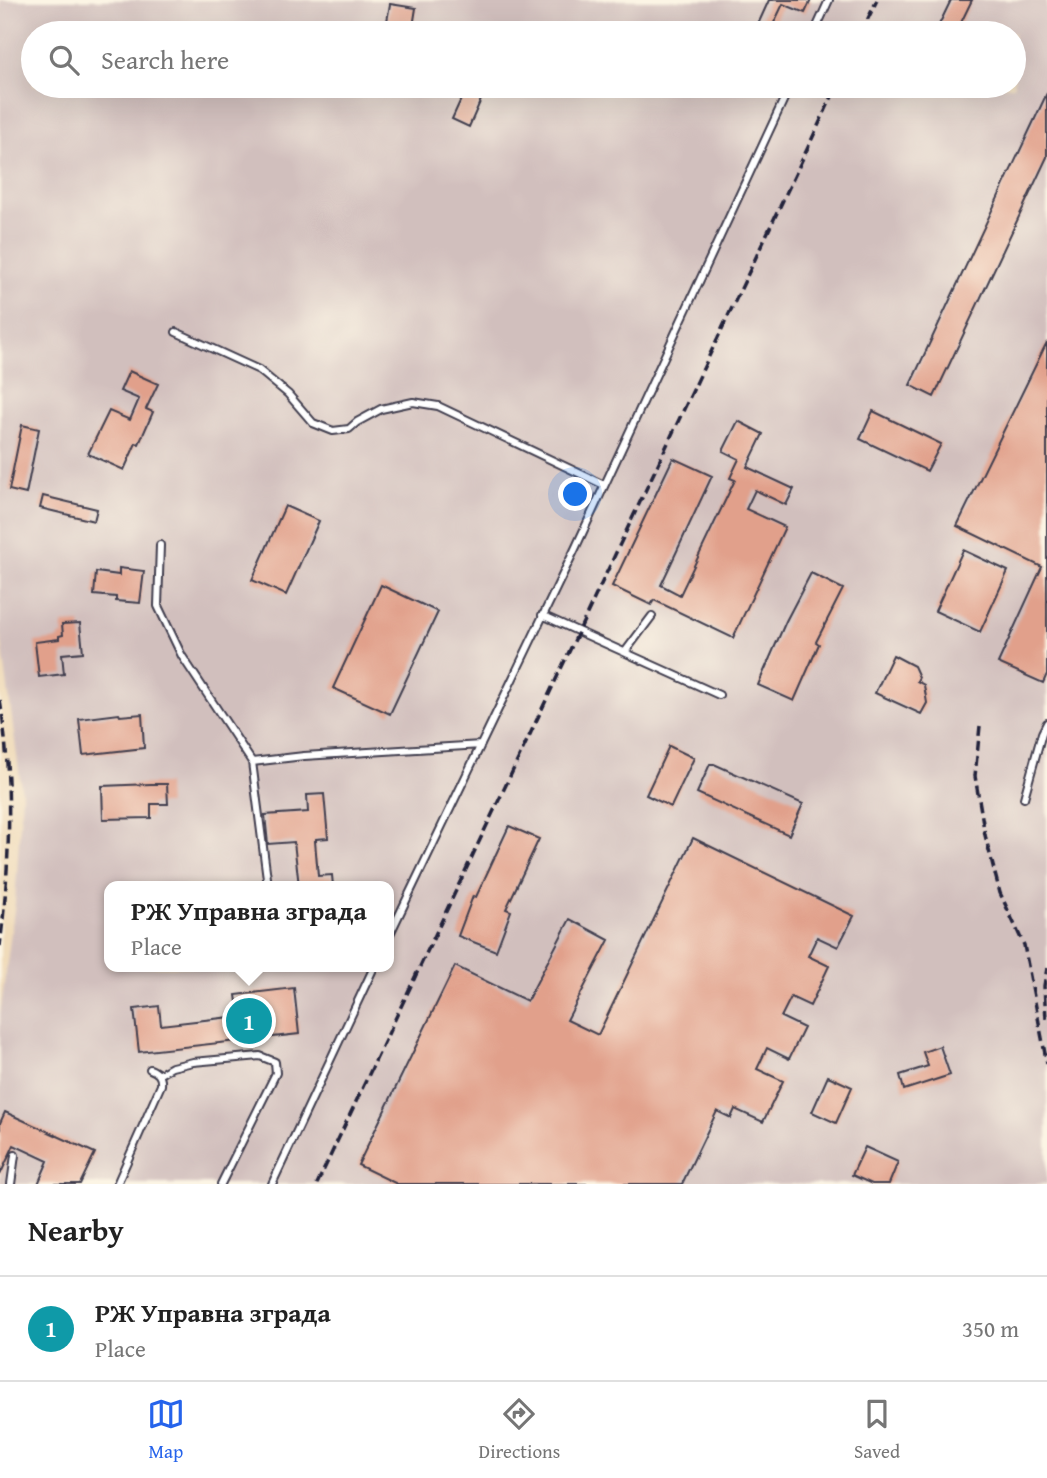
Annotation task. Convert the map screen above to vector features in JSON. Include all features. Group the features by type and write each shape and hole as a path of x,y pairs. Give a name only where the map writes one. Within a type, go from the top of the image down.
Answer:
{"lane":[{"path":"820,21 830,0"},
{"path":"394,926 784,98"},
{"path":"176,331 259,369 288,394 313,423 333,431 349,429 381,408 413,402 438,405 604,485"},
{"path":"160,545 158,606 182,656 252,762 267,881"},
{"path":"542,615 719,695"},
{"path":"625,652 652,617"},
{"path":"1024,798 1047,723"},
{"path":"252,762 304,756 481,745"},
{"path":"272,1184 372,972"},
{"path":"160,1074 172,1067 193,1062 260,1056 275,1062 275,1073 221,1184"},
{"path":"117,1184 161,1085 160,1074 150,1069"},
{"path":"11,1184 15,1155"}],"shaded area":[{"path":"0,0 1047,0 1047,1184 0,1184 0,1014 15,903 22,794 0,628"}],"building":[{"path":"769,0 811,0 805,13 783,4 775,21 759,21"},
{"path":"951,0 972,0 962,21 941,21"},
{"path":"390,4 416,8 414,21 387,21"},
{"path":"1047,93 1047,157 934,397 910,385"},
{"path":"462,98 482,98 469,127 452,119"},
{"path":"1047,342 1047,674 1043,683 998,663 1042,567 957,526"},
{"path":"129,371 158,384 146,409 153,412 124,470 88,454 109,411 130,420 139,399 120,391"},
{"path":"873,411 941,444 927,471 860,439"},
{"path":"738,421 763,434 747,467 794,489 786,505 755,490 746,509 785,527 733,638 654,600 651,605 612,586 673,458 712,476 661,585 680,595 735,480 730,478 739,459 723,451"},
{"path":"22,425 39,429 26,494 9,490"},
{"path":"43,496 97,509 94,521 40,508"},
{"path":"285,506 319,521 286,595 252,580"},
{"path":"963,550 1008,571 980,632 935,611"},
{"path":"119,568 144,571 140,603 116,601 116,597 94,595 96,572 119,575"},
{"path":"811,573 843,589 816,642 819,644 794,701 758,685"},
{"path":"381,585 438,612 390,714 333,688"},
{"path":"80,623 83,652 62,654 64,674 39,677 35,642 59,639 59,636 63,635 62,624"},
{"path":"893,655 914,666 919,677 917,681 924,685 927,703 921,714 875,693"},
{"path":"142,714 144,748 83,755 79,719"},
{"path":"669,746 694,758 671,807 646,795"},
{"path":"710,764 803,804 789,835 697,793"},
{"path":"167,784 168,804 151,804 151,818 103,819 102,786"},
{"path":"324,794 328,838 315,841 318,876 332,875 333,881 298,881 294,842 268,844 265,815 308,812 307,795"},
{"path":"509,826 539,839 506,909 511,911 496,951 458,936 473,896 476,897"},
{"path":"693,838 854,916 838,947 817,937 808,956 829,966 810,1006 791,997 781,1017 804,1028 789,1059 767,1048 757,1069 783,1081 763,1122 735,1109 731,1118 717,1111 682,1184 397,1184 358,1165 455,966 527,1001 570,919 609,940 567,1020 598,1035"},
{"path":"294,988 299,1034 139,1052 134,1009 159,1006 161,1025 239,1016 236,995"},
{"path":"940,1046 950,1075 904,1090 900,1075 928,1066 923,1052"},
{"path":"828,1076 852,1087 836,1123 812,1112"},
{"path":"5,1112 95,1153 80,1184 38,1184 48,1161 14,1145 0,1175 0,1123"},
{"path":"865,1147 898,1162 889,1184 872,1184 852,1175"}],"railway":[{"path":"867,21 877,0"},
{"path":"317,1184 831,98"},
{"path":"0,700 7,762 9,823 0,946"},
{"path":"980,726 975,776 985,835 1000,893 1024,945 1047,1064"},
{"path":"1046,1019 1044,986 1047,968"}],"place":[{"name":"РЖ Управна зграда","path":"249,1021"}]}
